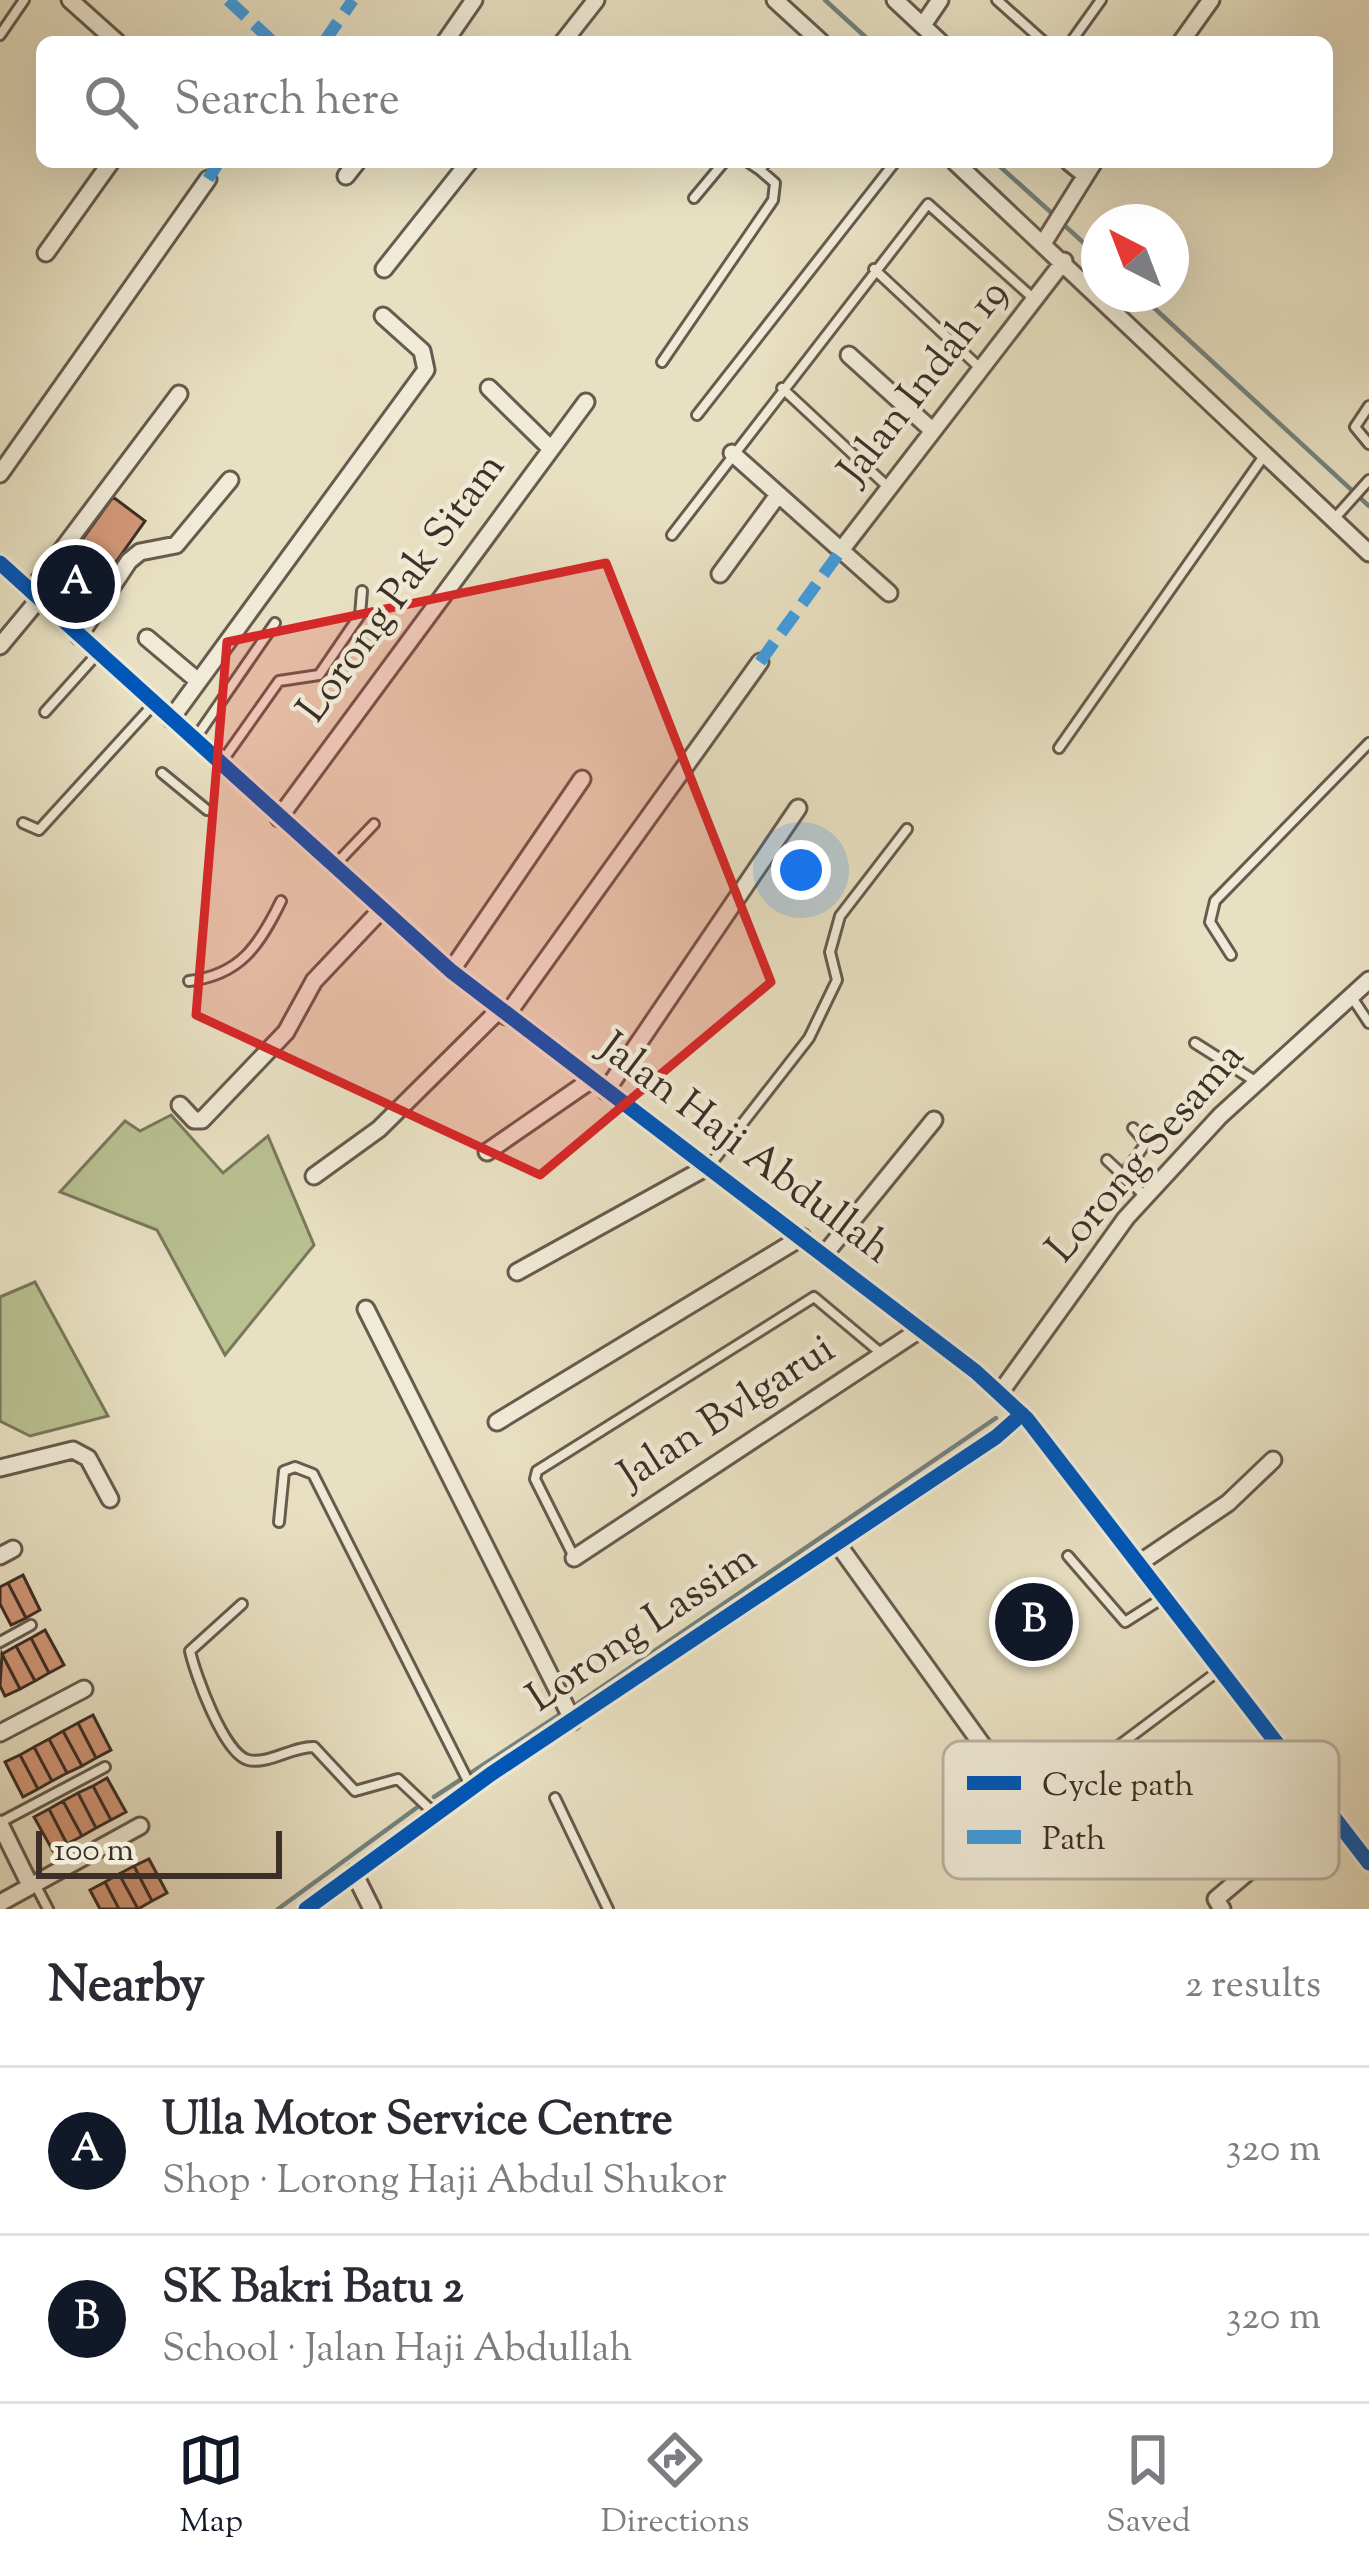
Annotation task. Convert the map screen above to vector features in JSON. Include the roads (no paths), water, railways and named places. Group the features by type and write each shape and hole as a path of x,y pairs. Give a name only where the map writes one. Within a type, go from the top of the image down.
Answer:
{"street":[{"path":"70,0 110,36"},
{"path":"449,36 473,0"},
{"path":"568,36 596,0"},
{"path":"775,0 814,36"},
{"path":"895,0 934,36"},
{"path":"922,25 940,0"},
{"path":"1185,36 1211,0"},
{"path":"46,253 107,168"},
{"path":"384,269 464,168"},
{"path":"963,168 1049,234 1064,261 1369,553"},
{"path":"1049,234 1090,169"},
{"path":"0,474 208,179"},
{"name":"Jalan Indah 19","path":"842,549 1064,261"},
{"path":"170,719 426,370 422,351 382,316"},
{"path":"849,355 933,431"},
{"path":"489,388 550,449"},
{"path":"0,646 179,394"},
{"name":"Lorong Pak Sitam","path":"279,818 586,402"},
{"path":"732,453 889,593"},
{"path":"79,636 129,561 140,552 176,545 230,480"},
{"path":"720,574 778,495"},
{"name":"Jalan Haji Abdullah","path":"0,563 451,971 921,1329 1022,1414 1277,1741"},
{"path":"147,638 198,681"},
{"path":"314,1176 379,1129 503,1013 760,662"},
{"path":"451,971 582,779"},
{"path":"606,1090 798,808"},
{"path":"180,1105 194,1120 202,1120 286,1032 314,981 381,910"},
{"name":"Lorong Sesama","path":"1000,1394 1146,1196 1255,1082 1369,980"},
{"path":"487,1152 591,1080"},
{"path":"824,1255 934,1120"},
{"path":"517,1272 710,1166"},
{"path":"497,1422 802,1238"},
{"path":"366,1310 573,1721"},
{"name":"Jalan Bvlgarui","path":"574,1558 921,1329"},
{"name":"Lorong Lassim","path":"306,1909 471,1788 996,1437 1022,1414"},
{"path":"0,1468 73,1450 88,1458 110,1498"},
{"path":"1141,1562 1228,1504 1273,1460"},
{"path":"837,1543 979,1741"},
{"path":"0,1733 84,1689"},
{"name":"Jalan Haji Abdullah","path":"1339,1823 1369,1863"},
{"path":"0,1824 33,1884"},
{"path":"0,1904 140,1826"},
{"path":"354,1873 372,1909"},
{"path":"1222,1909 1216,1899 1240,1879"}],"lane":[{"path":"0,35 23,0"},
{"path":"997,0 1037,36"},
{"path":"1075,36 1101,0"},
{"path":"694,198 719,168"},
{"path":"662,362 773,200 775,182 764,168"},
{"path":"697,415 890,168"},
{"path":"672,535 928,204 1034,299"},
{"path":"874,269 981,369"},
{"path":"782,388 889,488"},
{"path":"1369,406 1355,427 1369,444"},
{"path":"1059,748 1265,454"},
{"path":"1334,519 1369,480"},
{"path":"220,764 279,681 319,675 360,615 362,591"},
{"path":"194,740 275,623"},
{"path":"46,712 98,653"},
{"path":"23,823 39,830 154,704"},
{"path":"1231,955 1210,922 1215,901 1369,743"},
{"path":"162,773 207,810"},
{"path":"333,867 374,824"},
{"path":"710,1166 808,1038 836,980 831,937 839,916 907,829"},
{"path":"189,981 230,970 268,928 280,901"},
{"path":"1351,995 1369,1023"},
{"path":"1196,1043 1255,1082"},
{"path":"1124,1174 1145,1143 1133,1128"},
{"path":"1107,1160 1146,1196"},
{"path":"574,1558 535,1479 538,1471 814,1297 883,1355"},
{"path":"279,1522 284,1471 313,1474 471,1788"},
{"path":"1068,1556 1125,1622 1167,1596"},
{"path":"242,1604 190,1651 207,1702 237,1752 255,1760 314,1747 355,1791 398,1780 435,1814"},
{"path":"0,1642 31,1625"},
{"path":"1125,1741 1223,1668"},
{"path":"0,1824 105,1767"},
{"path":"555,1798 608,1909"},
{"path":"33,1884 48,1909"}],"waterway":[{"path":"825,0 864,36"},
{"path":"1002,168 1055,216"},
{"path":"1063,224 1081,240"},
{"path":"1159,312 1369,506"},
{"path":"578,1703 996,1418"},
{"path":"434,1797 559,1715"},
{"path":"278,1909 419,1806"}],"place":[{"name":"Ulla Motor Service Centre","path":"76,584"},
{"name":"SK Bakri Batu 2","path":"1034,1622"}]}
